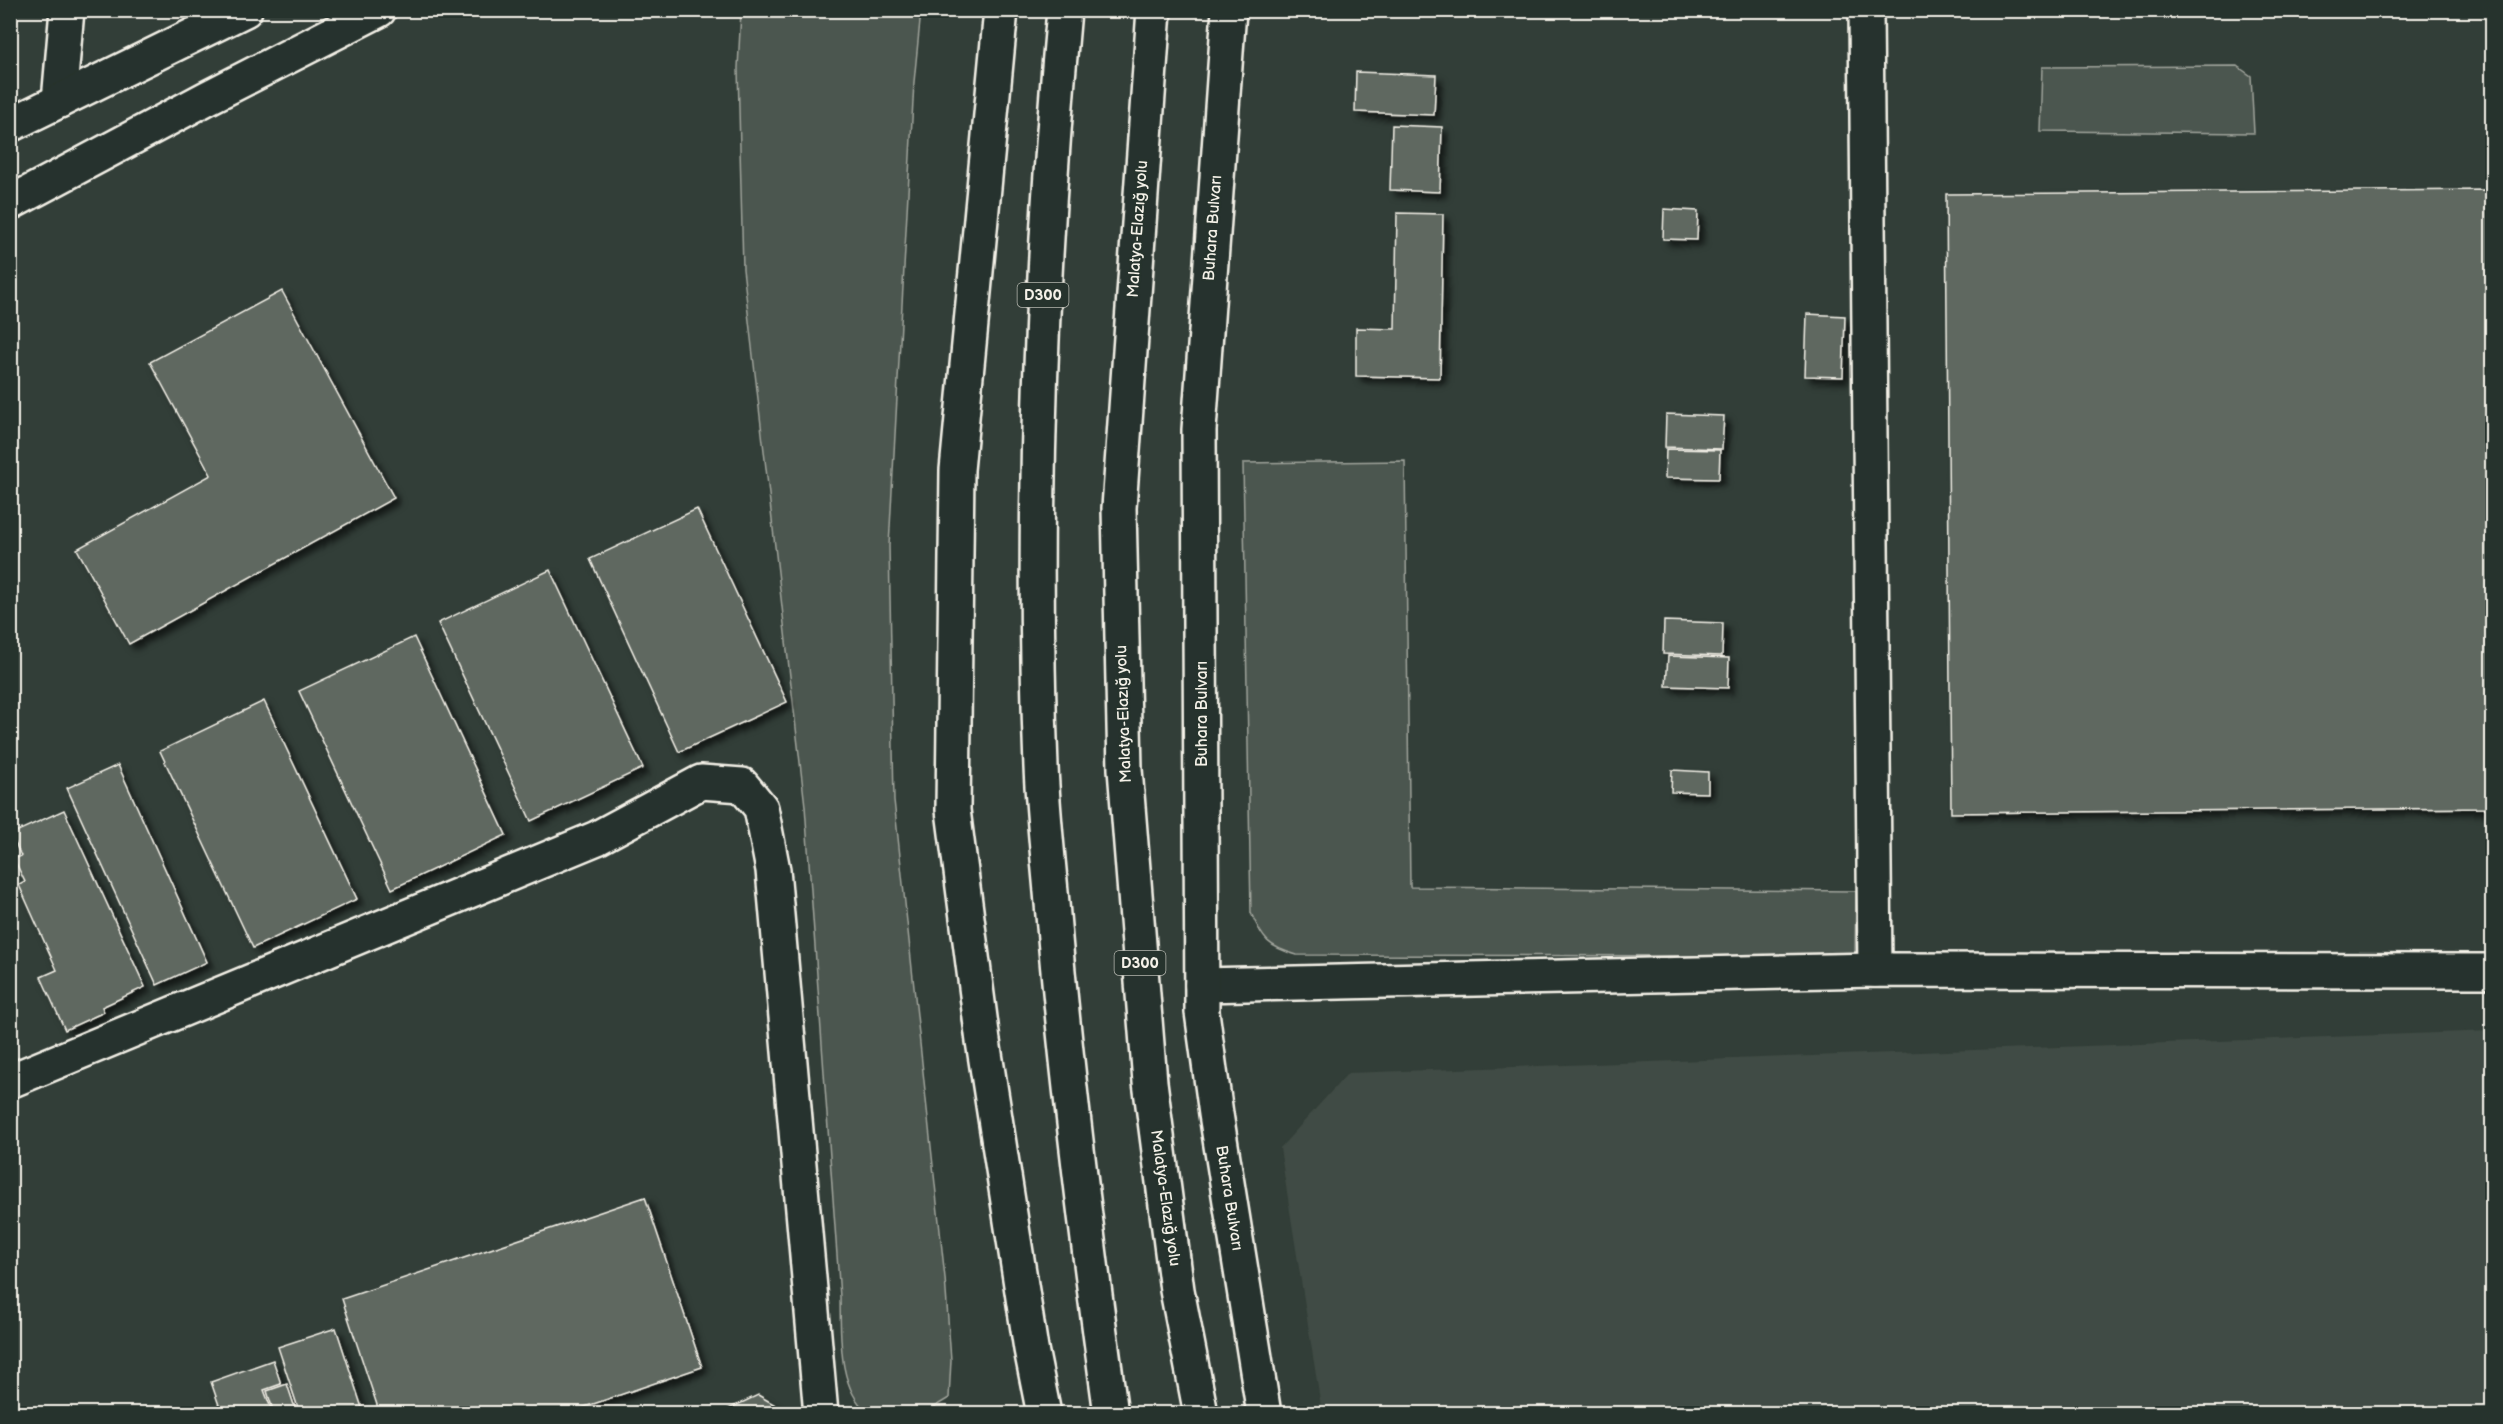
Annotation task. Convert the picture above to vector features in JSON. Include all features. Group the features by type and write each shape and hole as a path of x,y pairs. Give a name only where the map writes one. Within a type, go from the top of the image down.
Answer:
{"main road":[{"path":"59,101 67,10"},
{"path":"10,125 245,10"},
{"path":"10,203 207,98 380,10"},
{"path":"1001,10 957,470 953,810 983,1041 1031,1349 1044,1413"},
{"name":"D300","path":"1064,10 1053,131 1043,300 1037,580 1041,769 1063,1036 1084,1221 1111,1413"},
{"name":"Malatya-Elazığ yolu","path":"1154,10 1119,508 1125,769 1149,1082 1177,1290 1201,1413"},
{"name":"Buhara Bulvarı","path":"1229,10 1200,429 1202,1012 1264,1413"},
{"path":"1866,10 1875,970"},
{"path":"10,1082 597,838 701,782 742,785 761,808 773,870 821,1413"},
{"path":"1202,985 1875,970 2493,971"}],"shaded area":[{"path":"741,11 921,11 914,82 889,546 894,800 945,1278 951,1360 949,1398 924,1413 868,1413 858,1402 851,1389 843,1360 805,806 743,269 738,68"},
{"path":"2237,66 2251,76 2254,133 2040,131 2042,67"},
{"path":"1405,461 1410,887 1856,891 1855,956 1297,955 1279,949 1263,936 1251,913 1243,463"},
{"path":"2492,1031 2492,1413 1322,1413 1280,1148 1348,1073"}],"building":[{"path":"1356,72 1436,75 1434,115 1355,112"},
{"path":"1392,125 1442,127 1440,192 1390,190"},
{"path":"2492,190 2492,808 1951,813 1946,194"},
{"path":"1664,209 1698,211 1697,240 1663,239"},
{"path":"1397,213 1443,214 1440,378 1356,376 1356,328 1395,329"},
{"path":"282,291 394,498 129,644 77,549 211,475 150,362"},
{"path":"1807,314 1845,316 1843,377 1805,376"},
{"path":"1666,414 1724,416 1722,449 1665,447"},
{"path":"1666,449 1720,450 1719,479 1665,478"},
{"path":"697,509 787,702 679,752 590,559"},
{"path":"550,570 643,768 531,821 438,623"},
{"path":"1664,621 1723,623 1722,656 1663,654"},
{"path":"414,637 506,835 392,889 299,691"},
{"path":"1668,656 1729,658 1728,688 1666,686"},
{"path":"264,701 357,899 253,948 160,751"},
{"path":"118,765 207,962 157,985 67,788"},
{"path":"1672,770 1708,772 1708,793 1671,792"},
{"path":"64,810 145,987 102,1007 104,1012 65,1030 41,977 57,970 19,885 25,882 14,859 21,856 11,834"},
{"path":"645,1197 702,1367 564,1414 380,1414 342,1299"},
{"path":"336,1328 364,1414 300,1414 278,1347"},
{"path":"273,1360 281,1384 264,1390 272,1411 264,1414 222,1414 211,1382"},
{"path":"287,1384 297,1414 271,1414 274,1413 267,1391"},
{"path":"758,1395 777,1406 778,1414 718,1414"}]}
